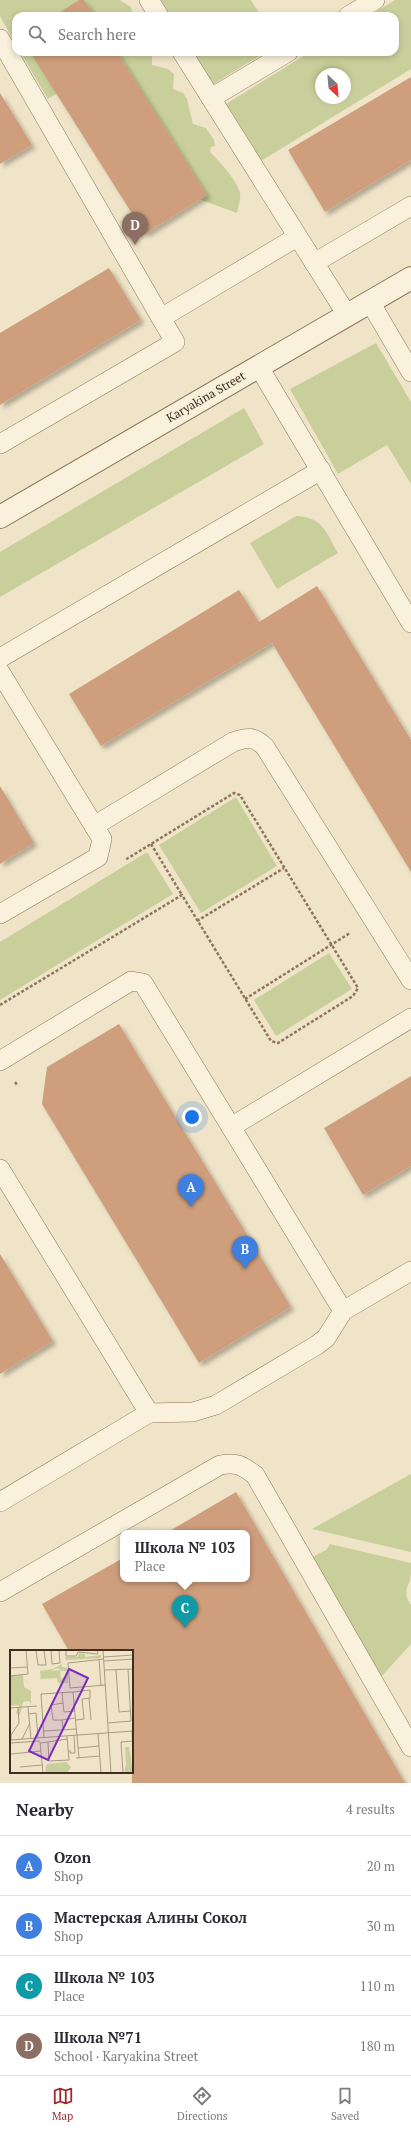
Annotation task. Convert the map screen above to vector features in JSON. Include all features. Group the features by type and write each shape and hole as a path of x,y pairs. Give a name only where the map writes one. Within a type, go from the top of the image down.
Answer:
{"street":[{"name":"Karyakina Street","path":"0,517 411,278"}],"lane":[{"path":"149,0 156,12"},
{"path":"355,12 375,0"},
{"path":"0,39 175,342 0,444"},
{"path":"185,56 347,315"},
{"path":"211,98 281,56"},
{"path":"314,263 411,206"},
{"path":"161,318 297,237"},
{"path":"370,302 411,372"},
{"path":"259,367 411,623"},
{"path":"0,658 321,470"},
{"path":"0,672 102,839 98,857 0,914"},
{"path":"94,826 233,742 246,737 258,740 265,747 411,980"},
{"path":"0,1061 131,981 143,983 343,1311"},
{"path":"230,1127 411,1018"},
{"path":"0,1169 149,1413"},
{"path":"0,1502 149,1413 193,1412 216,1405 326,1338 343,1311 411,1271"},
{"path":"0,1592 220,1465 234,1463 244,1467 255,1475 411,1747"}],"path":[{"path":"124,860 150,844 234,793 240,795 358,988 353,996 278,1043 271,1041 150,844"},
{"path":"197,921 284,868"},
{"path":"0,1005 182,895"},
{"path":"245,999 373,919"}],"green space":[{"path":"0,0 120,0 131,7 132,12 12,12 12,38 0,16"},
{"path":"161,0 251,0 258,12 168,12"},
{"path":"395,0 411,0 411,69 261,161 226,104 304,56 399,56 399,12 376,12"},
{"path":"22,56 152,56 152,65 168,69 174,74 173,89 183,93 187,99 193,124 206,128 214,140 215,146 211,147 210,152 232,177 240,193 237,213 190,196 113,59 48,99"},
{"path":"194,56 259,56 212,85"},
{"path":"376,343 411,402 411,484 387,445 338,474 290,389"},
{"path":"244,408 264,444 0,597 0,552"},
{"path":"296,516 312,519 323,527 338,553 277,589 250,543"},
{"path":"236,797 277,866 201,913 159,845"},
{"path":"147,852 173,894 0,1000 0,942"},
{"path":"329,953 352,989 276,1036 254,1000"},
{"path":"411,1474 411,1552 312,1529"},
{"path":"330,1544 411,1563 410,1578 406,1592 407,1599 411,1605 411,1644 381,1677 312,1557 326,1550"}],"building":[{"path":"79,0 84,0 92,12 60,12"},
{"path":"33,56 120,56 207,195 145,234"},
{"path":"411,77 411,160 325,212 288,150"},
{"path":"0,93 32,145 0,164"},
{"path":"109,268 141,320 0,405 0,333"},
{"path":"317,586 411,740 411,872 272,643 101,746 69,694 239,590 259,622"},
{"path":"0,786 34,843 0,864"},
{"path":"119,1024 291,1307 199,1363 42,1104 47,1067"},
{"path":"411,1076 411,1166 363,1195 324,1128"},
{"path":"0,1254 53,1341 0,1374"},
{"path":"236,1492 405,1783 132,1783 133,1650 68,1650 42,1604 120,1560 120,1582 250,1582 250,1530 171,1530"}],"place":[{"name":"Школа №71","path":"135,245"},
{"name":"Ozon","path":"191,1207"},
{"name":"Мастерская Алины Сокол","path":"245,1269"},
{"name":"Школа № 103","path":"185,1628"}]}
